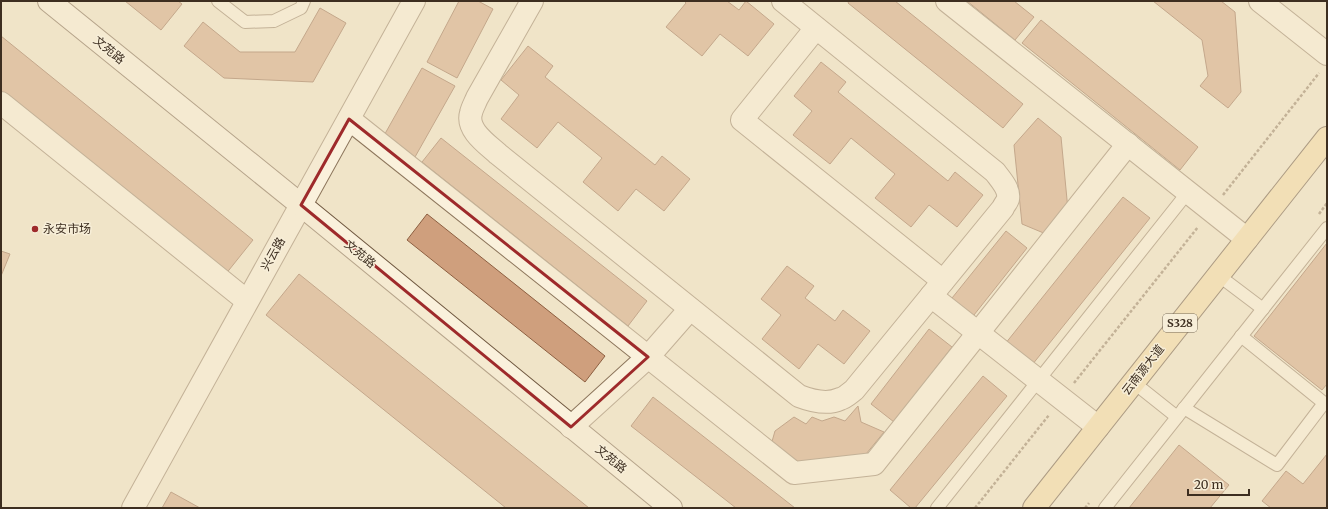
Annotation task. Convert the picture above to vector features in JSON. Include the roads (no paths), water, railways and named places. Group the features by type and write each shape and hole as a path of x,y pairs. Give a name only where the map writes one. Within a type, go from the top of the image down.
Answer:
{"main road":[{"name":"云南源大道","path":"1034,508 1327,138"}],"street":[{"name":"文苑路","path":"49,1 671,508"},
{"name":"兴云路","path":"133,508 414,1"},
{"path":"532,1 477,98 471,113 470,122 475,131 482,140 498,154 798,396 812,402 827,402 840,399 854,390 1003,208 1008,199 1008,192 994,172 783,1"},
{"path":"947,1 1247,239"},
{"path":"1260,1 1325,62"},
{"path":"816,28 742,120 937,288 978,333 1098,427"},
{"path":"3,111 248,301"},
{"path":"349,119 794,473 874,464 1128,144"},
{"path":"571,427 648,357 690,309"}],"lane":[{"path":"218,1 245,22 274,21 301,8 304,1"},
{"path":"937,508 1188,192"},
{"path":"1105,508 1327,228"},
{"path":"1218,275 1263,309"},
{"path":"1133,382 1181,412 1277,465 1324,403 1241,336"}],"place":[{"name":"永安市场","path":"35,229"}]}
